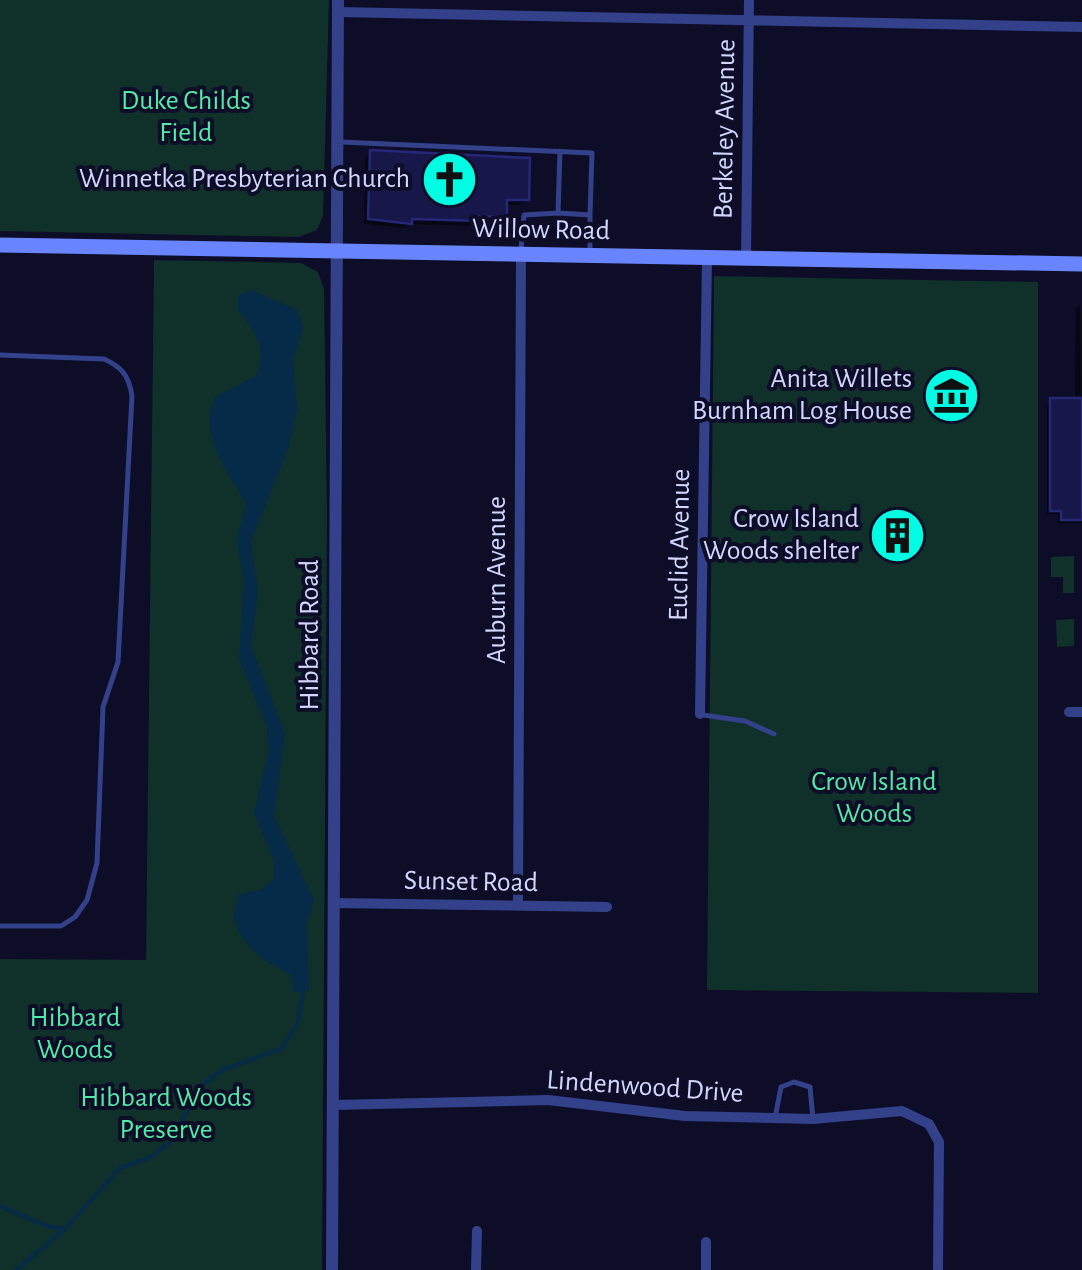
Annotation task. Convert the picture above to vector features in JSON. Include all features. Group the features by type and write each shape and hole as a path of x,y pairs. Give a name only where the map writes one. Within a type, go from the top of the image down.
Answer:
{"main road":[{"name":"Willow Road","path":"0,244 1082,264"}],"street":[{"name":"Berkeley Avenue","path":"746,258 749,0"},
{"path":"338,6 749,21 1082,27"},
{"name":"Hibbard Road","path":"332,1270 338,6"},
{"name":"Auburn Avenue","path":"518,905 521,254"},
{"name":"Euclid Avenue","path":"700,714 707,258"},
{"path":"1069,712 1082,712"},
{"name":"Sunset Road","path":"334,902 608,907"},
{"name":"Lindenwood Drive","path":"334,1104 548,1100 615,1104 685,1116 813,1119 902,1110 929,1124 939,1142 938,1270"},
{"path":"476,1232 476,1270"},
{"path":"706,1242 706,1270"}],"lane":[{"path":"338,142 592,153 590,256"},
{"path":"558,213 560,151"},
{"path":"521,254 524,215 590,215"},
{"path":"0,355 104,358 119,366 130,380 132,396 118,662 103,707 96,864 87,900 76,917 61,926 0,926"},
{"path":"700,714 745,721 774,734"},
{"path":"775,1118 780,1087 794,1082 810,1087 813,1119"}],"green space":[{"name":"Duke Childs Field","path":"0,0 329,0 323,216 317,230 298,237 0,231"},
{"name":"Hibbard Woods","path":"154,260 301,263 318,272 324,289 327,513 322,1270 0,1270 0,959 146,960"},
{"name":"Crow Island Woods","path":"714,276 1038,282 1038,993 707,990"},
{"path":"1074,556 1074,593 1063,593 1063,577 1051,577 1051,557"},
{"path":"1074,619 1074,646 1057,647 1056,620"}],"water":[{"path":"252,290 297,310 303,327 293,361 297,410 289,446 251,542 258,593 251,646 285,733 274,816 314,900 307,924 309,991 294,992 290,974 254,951 241,935 233,915 239,894 261,890 274,879 274,861 254,813 268,754 267,727 239,658 244,581 237,539 246,503 217,452 210,425 215,397 256,376 261,356 258,340 238,309 239,295"}],"building":[{"name":"Winnetka Presbyterian Church","path":"370,150 530,158 529,200 507,200 507,217 479,216 479,221 412,219 412,224 368,219"},
{"name":"Anita Willets Burnham Log House","path":"954,384 964,403 953,408 940,392"},
{"path":"1050,398 1082,398 1082,520 1061,520 1061,511 1050,511"},
{"name":"Crow Island Woods shelter","path":"891,527 905,527 904,551 890,551"}],"waterway":[{"path":"16,1270 65,1229 120,1168 151,1157 169,1143 201,1086 222,1070 281,1049 298,1023 303,991"},
{"path":"0,1206 47,1226 65,1229"}],"place":[{"name":"Winnetka Presbyterian Church","path":"449,179"},
{"name":"Anita Willets Burnham Log House","path":"951,395"},
{"name":"Crow Island Woods shelter","path":"898,535"}],"park label":[{"name":"Hibbard Woods Preserve","path":"166,1114"}]}
